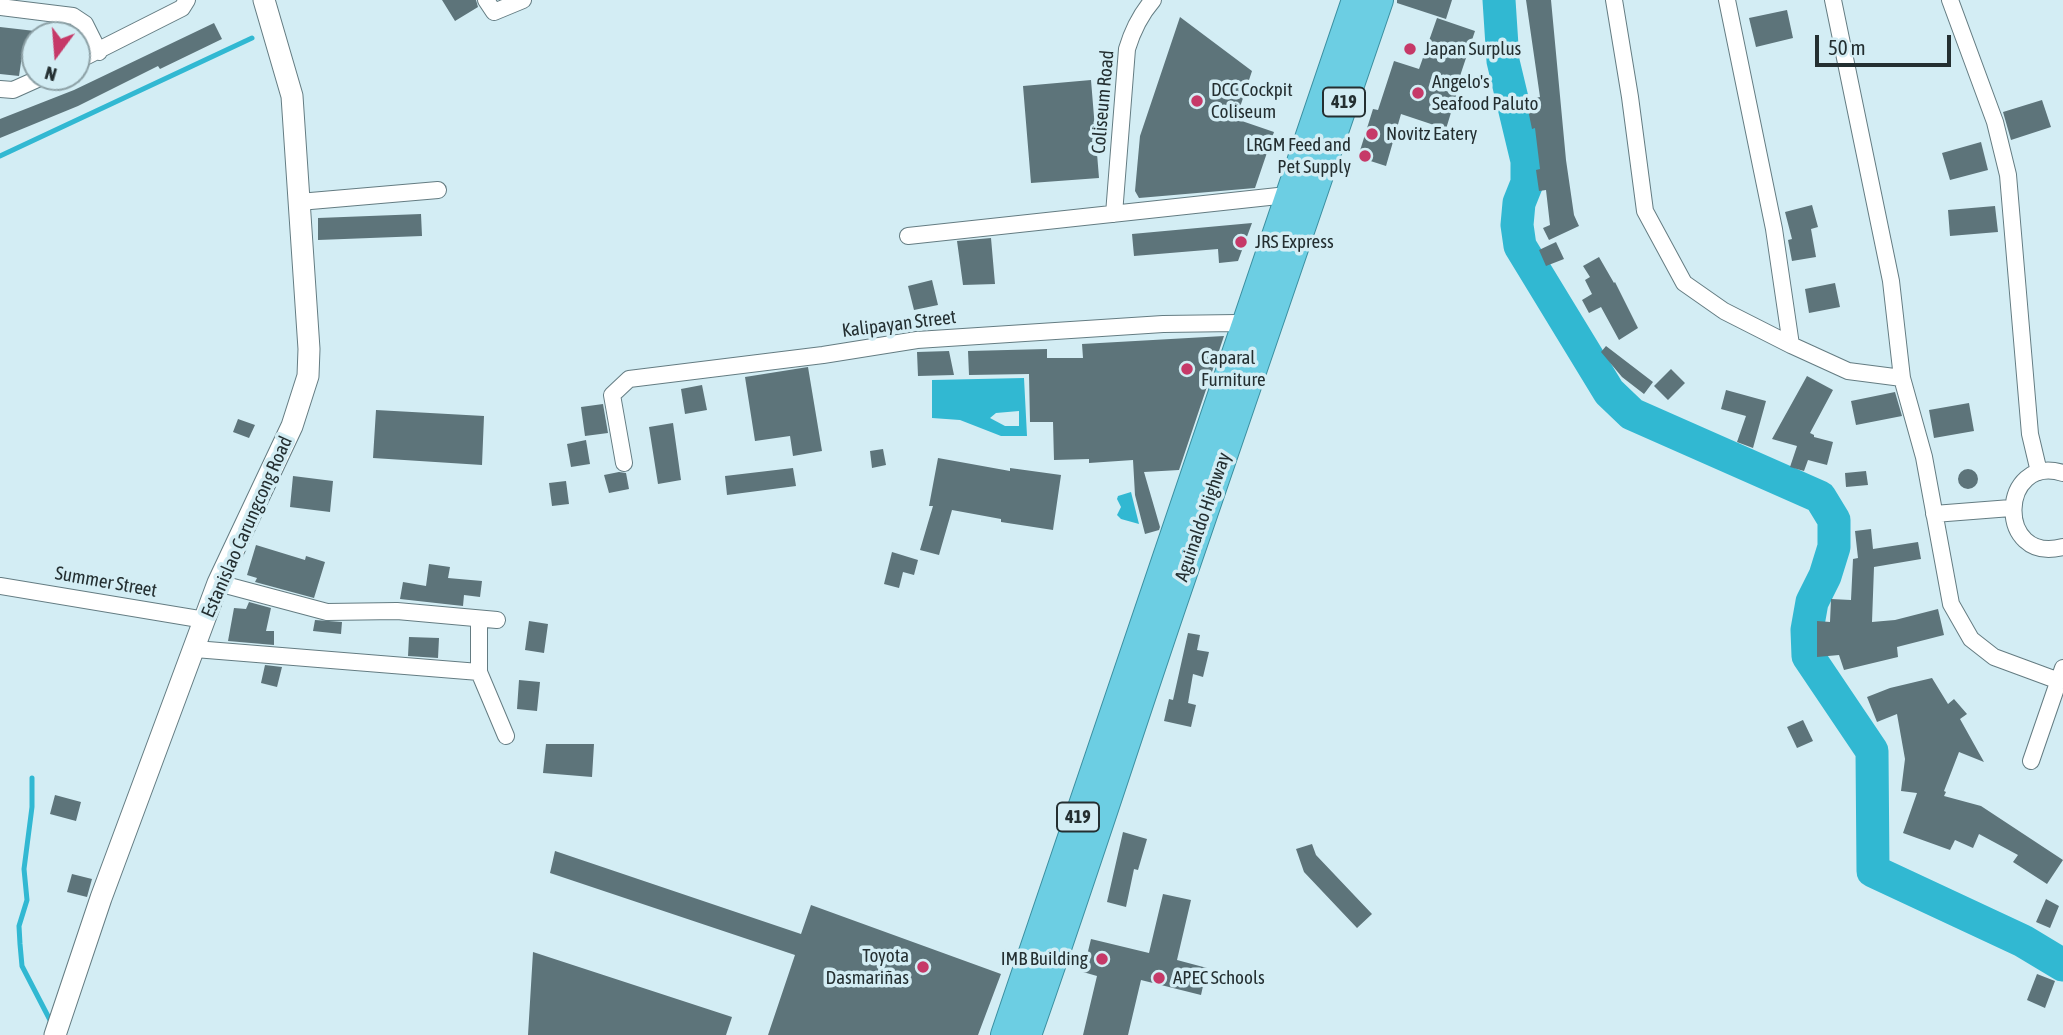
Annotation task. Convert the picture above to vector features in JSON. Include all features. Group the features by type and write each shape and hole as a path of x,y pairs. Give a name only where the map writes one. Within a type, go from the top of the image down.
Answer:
{"highway":[{"name":"Aguinaldo Highway","path":"1005,1035 1300,201 1356,0"},
{"name":"Aguinaldo Highway","path":"1300,201 1328,147 1379,0"},
{"name":"Aguinaldo Highway","path":"1027,1035 1256,327"}],"street":[{"path":"91,55 182,8 187,0"},
{"name":"Estanislao Carungcong Road","path":"55,1035 101,898 218,583 292,426 308,376 309,349 292,96 264,0"},
{"path":"490,6 523,0"},
{"name":"Coliseum Road","path":"1114,215 1127,49 1132,31 1142,12 1153,0"},
{"path":"1614,0 1645,211 1684,283 1724,311 1848,371 1902,378"},
{"path":"1727,0 1774,229 1791,345"},
{"path":"1833,0 1891,281 1902,378 1924,457 1951,604 1971,639 1994,657 2061,675 2031,761"},
{"path":"1950,0 1995,122 2008,175 2030,434 2039,472"},
{"path":"0,7 73,16 85,24 99,52"},
{"path":"0,89 13,90 21,86"},
{"path":"299,202 438,190"},
{"path":"908,236 1278,196 1300,201"},
{"name":"Kalipayan Street","path":"624,463 612,395 629,379 823,355 917,340 1163,324 1256,327"},
{"path":"2063,473 2039,472 2026,479 2016,491 2011,508 2013,522 2020,534 2030,543 2043,548 2063,547"},
{"path":"1934,514 2011,508"},
{"path":"218,583 327,612 397,611 497,620"},
{"name":"Summer Street","path":"0,586 205,620"},
{"path":"479,618 480,672 506,736"},
{"path":"195,649 480,672"}],"water":[{"path":"1024,378 1027,436 1001,436 960,420 932,418 932,380","holes":["1019,411 1019,426 1005,426 990,418 996,413"]},
{"path":"1131,492 1139,524 1121,519 1117,515 1121,507 1118,496"}],"building":[{"path":"442,0 476,0 478,7 455,21"},
{"path":"1397,0 1452,0 1446,19 1397,3"},
{"path":"1526,0 1551,0 1566,160 1574,215 1579,226 1549,240 1543,228 1550,225 1546,190 1539,191 1536,170 1540,169 1535,128 1532,129 1526,100 1540,97"},
{"path":"1787,10 1793,38 1756,47 1749,18"},
{"name":"DCC Cockpit Coliseum","path":"1180,17 1252,71 1236,119 1274,132 1255,188 1139,198 1135,191 1140,136"},
{"path":"1437,18 1475,31 1446,129 1401,114 1386,166 1358,157 1373,109 1378,110 1394,61 1419,69"},
{"path":"214,23 222,39 160,69 158,66 78,106 0,138 0,119 71,91 91,91 91,82"},
{"path":"0,27 21,29 19,76 0,74"},
{"path":"1091,80 1099,178 1031,183 1023,86"},
{"path":"2042,100 2051,127 2011,140 2003,112"},
{"path":"1981,142 1988,170 1950,180 1942,153"},
{"path":"1812,205 1818,227 1811,229 1816,257 1792,261 1788,240 1792,239 1785,212"},
{"path":"1995,206 1998,232 1950,236 1948,210"},
{"path":"421,214 422,236 318,240 318,218"},
{"path":"1252,223 1238,261 1219,263 1218,249 1134,256 1132,234"},
{"path":"991,238 995,284 963,285 957,241"},
{"path":"1556,242 1564,259 1546,266 1539,250"},
{"path":"1599,257 1638,328 1619,340 1601,307 1589,313 1582,300 1592,294 1585,280 1590,277 1583,266"},
{"path":"932,280 938,305 914,310 908,286"},
{"path":"1835,283 1840,307 1809,313 1805,289"},
{"path":"1224,336 1179,470 1144,472 1160,527 1159,530 1145,534 1135,495 1133,460 1089,463 1089,459 1054,460 1053,422 1030,422 1029,374 969,375 968,351 1047,349 1047,358 1083,358 1082,344"},
{"path":"1606,346 1653,382 1644,394 1622,377 1601,352"},
{"path":"949,351 954,375 918,376 917,352"},
{"path":"808,367 822,451 793,456 790,436 755,441 745,377"},
{"path":"1671,369 1685,383 1668,400 1654,386"},
{"path":"1807,376 1833,390 1810,433 1814,437 1833,442 1827,465 1808,460 1804,471 1790,467 1797,446 1772,439"},
{"path":"702,385 707,410 685,414 681,389"},
{"path":"1726,390 1766,401 1753,448 1737,442 1746,416 1721,409"},
{"path":"1895,392 1902,416 1856,425 1851,401"},
{"path":"1969,403 1974,431 1934,438 1929,410"},
{"path":"603,404 608,433 585,436 581,407"},
{"path":"376,410 484,416 482,465 373,458"},
{"path":"238,419 255,425 249,438 233,432"},
{"path":"673,423 681,480 658,484 649,427"},
{"path":"586,440 590,464 571,467 567,444"},
{"path":"883,449 886,465 872,468 870,451"},
{"path":"938,458 1010,471 1010,468 1061,475 1053,530 1001,522 1001,519 952,510 939,555 920,550 933,506 929,506"},
{"path":"793,468 796,486 727,495 725,476"},
{"path":"1968,469 1975,472 1978,479 1975,486 1968,489 1961,486 1958,479 1961,472"},
{"path":"1866,471 1868,485 1846,487 1845,473"},
{"path":"626,473 629,489 609,493 604,475"},
{"path":"293,476 333,481 330,512 290,507"},
{"path":"566,481 569,504 552,506 549,483"},
{"path":"1871,529 1873,549 1918,542 1921,559 1874,567 1872,622 1895,620 1938,609 1944,635 1897,647 1898,657 1844,670 1839,655 1817,657 1817,621 1830,622 1831,599 1851,600 1853,559 1858,558 1855,531"},
{"path":"256,545 305,560 306,556 325,562 314,598 255,582 257,578 247,575"},
{"path":"892,552 918,560 914,575 903,572 899,588 884,584"},
{"path":"429,564 450,567 448,578 482,581 480,597 464,595 463,606 400,599 403,582 426,586"},
{"path":"249,602 271,608 266,631 274,631 274,645 228,641 234,608 246,609"},
{"path":"315,620 342,622 341,634 313,631"},
{"path":"529,621 548,624 544,653 525,650"},
{"path":"1188,633 1200,635 1197,650 1209,652 1203,677 1193,674 1188,703 1196,705 1191,727 1164,721 1169,699 1173,700"},
{"path":"409,637 439,638 438,658 408,656"},
{"path":"265,665 282,667 277,687 261,683"},
{"path":"1932,678 1948,704 1954,699 1967,714 1960,719 1984,762 1959,752 1944,796 1981,806 2063,860 2047,884 2013,862 2018,855 1979,834 1973,848 1955,840 1950,850 1903,833 1917,793 1901,791 1905,759 1897,714 1877,722 1867,697 1890,688"},
{"path":"519,680 540,682 537,711 517,709"},
{"path":"1803,720 1813,741 1797,748 1787,727"},
{"path":"546,744 594,744 592,777 543,773"},
{"path":"55,795 81,802 76,821 50,814"},
{"path":"1123,832 1147,839 1138,870 1134,869 1126,907 1107,902"},
{"path":"1312,844 1316,855 1372,914 1357,928 1304,872 1296,849"},
{"name":"Toyota Dasmariñas","path":"555,851 801,934 811,905 1001,974 978,1035 768,1035 795,955 550,873"},
{"path":"72,874 92,879 87,897 67,892"},
{"path":"1163,894 1191,900 1177,960 1207,968 1201,995 1141,980 1128,1035 1083,1035 1097,976 1083,972 1091,939 1149,953"},
{"path":"2046,899 2059,906 2050,928 2036,922"},
{"path":"533,952 732,1017 726,1035 528,1035"},
{"path":"2037,974 2055,981 2045,1008 2027,1000"}],"waterway":[{"path":"1499,0 1503,61 1527,161 1527,183 1519,203 1517,225 1520,246 1609,392 1632,414 1820,497 1834,520 1834,547 1825,576 1812,602 1807,630 1808,656 1872,751 1873,871 2023,941 2063,965"},
{"path":"0,156 252,38"},
{"path":"32,778 32,807 24,869 27,900 19,926 20,944 22,966 51,1022"}],"place":[{"name":"Japan Surplus","path":"1410,49"},
{"name":"Angelo's Seafood Paluto","path":"1418,93"},
{"name":"DCC Cockpit Coliseum","path":"1197,101"},
{"name":"Novitz Eatery","path":"1372,134"},
{"name":"LRGM Feed and Pet Supply","path":"1365,156"},
{"name":"JRS Express","path":"1241,242"},
{"name":"Caparal Furniture","path":"1187,369"},
{"name":"IMB Building","path":"1102,959"},
{"name":"Toyota Dasmariñas","path":"923,967"},
{"name":"APEC Schools","path":"1159,978"}]}
